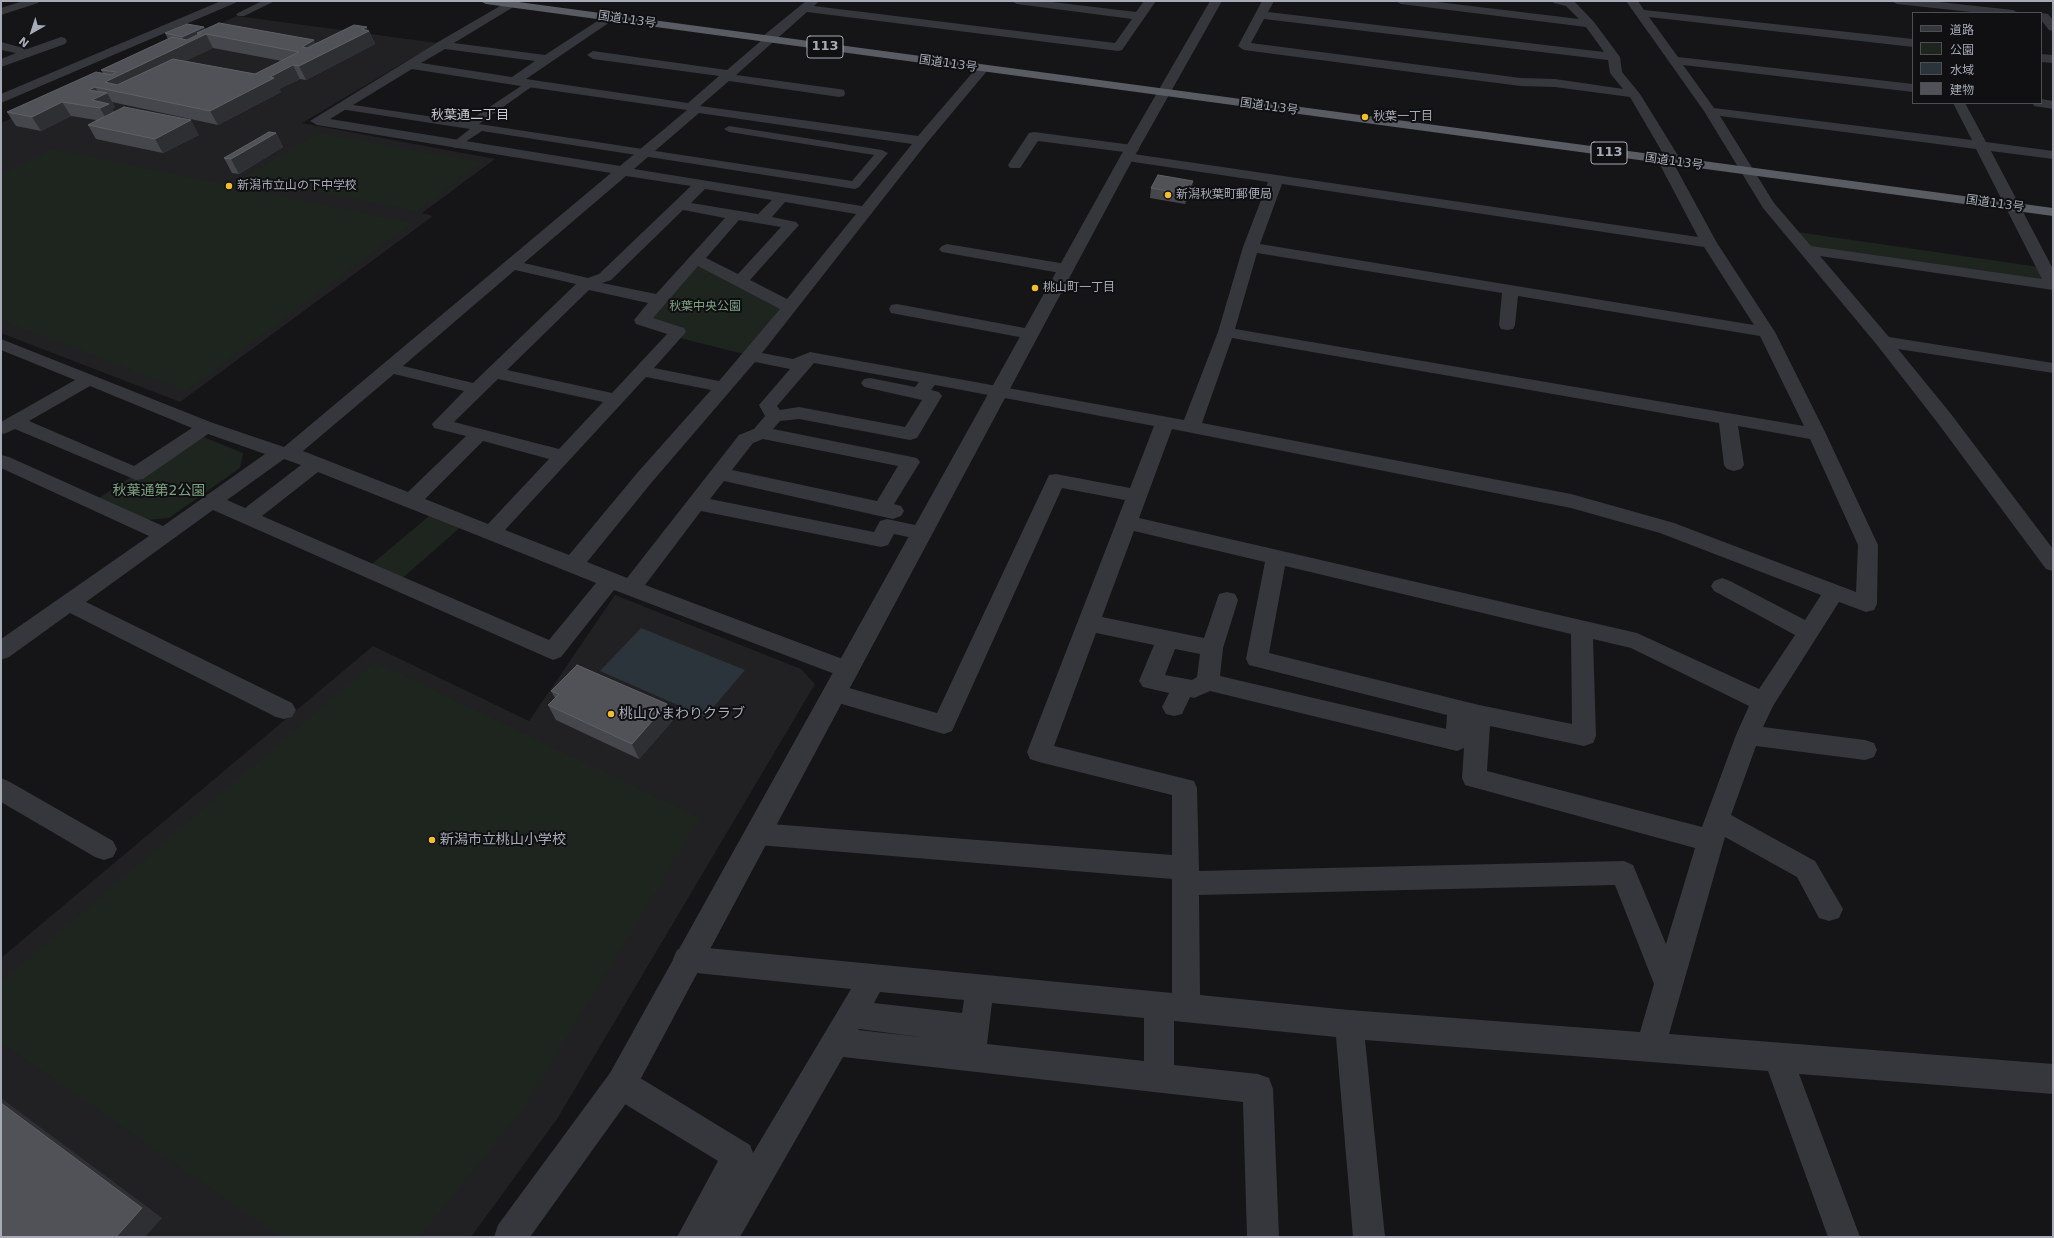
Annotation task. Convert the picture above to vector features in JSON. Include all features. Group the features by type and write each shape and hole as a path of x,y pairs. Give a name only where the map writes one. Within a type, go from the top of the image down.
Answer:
{"highway":[{"name":"国道113号","path":"486,1 2053,212"}],"street":[{"path":"4,10 34,1"},
{"path":"1,99 231,1"},
{"path":"1017,1 1139,16"},
{"path":"1,651 165,535 285,453 391,368 623,171 726,76 809,4 1118,47 1150,1"},
{"path":"510,1237 621,1084 1129,153 1165,93 1216,1"},
{"path":"1268,1 1244,46 1521,82 1555,83 1634,94"},
{"path":"1401,1 1451,4 1590,24"},
{"path":"794,375 817,370 925,387 999,392 1165,422 1571,501 1667,528 1866,604 1868,545 1817,434 1767,332 1709,243 1670,161 1634,94 1616,73 1614,57 1590,24 1570,2 1558,1"},
{"path":"1632,1 1710,111 1750,172 1768,205 1808,250 1883,341 1944,418 2053,564"},
{"path":"1897,1 2003,12"},
{"path":"511,4 317,121 866,211"},
{"path":"1641,13 1912,43"},
{"path":"1261,15 1614,57"},
{"path":"2046,16 2053,28"},
{"path":"514,81 545,59 609,18"},
{"path":"1,63 60,41"},
{"path":"442,45 545,59"},
{"path":"1,46 28,53"},
{"path":"592,55 839,93"},
{"path":"2042,58 2053,59"},
{"path":"1674,60 1912,88"},
{"path":"409,65 921,141"},
{"path":"572,565 750,356 921,141 983,68"},
{"path":"2042,103 2053,105"},
{"path":"1960,104 2053,285"},
{"path":"1710,111 2053,155"},
{"path":"1015,165 1034,136 1276,180 1325,187 1456,212 1519,215 1709,243"},
{"path":"1325,187 1329,172"},
{"path":"1191,427 1226,332 1252,247 1276,180"},
{"path":"563,456 441,424 587,283 605,277 701,185"},
{"path":"762,219 782,198"},
{"path":"679,205 791,225 740,281"},
{"path":"491,533 678,332 642,320 658,300 735,215"},
{"path":"1518,230 1519,215"},
{"path":"1252,247 1767,332"},
{"path":"947,249 1066,269"},
{"path":"1808,250 2053,285"},
{"path":"696,259 789,307"},
{"path":"512,265 575,278 596,287 658,300"},
{"path":"1507,325 1511,290"},
{"path":"897,309 1030,334"},
{"path":"1226,332 1817,434"},
{"path":"1883,341 2053,368"},
{"path":"1,344 206,427 315,464 610,580 848,670"},
{"path":"631,588 746,439 761,433 774,416 799,413 910,434 934,396 925,387 810,357 796,365 750,356"},
{"path":"774,416 768,405 810,357"},
{"path":"391,368 476,389"},
{"path":"642,371 723,387"},
{"path":"494,373 616,399"},
{"path":"8,426 90,379"},
{"path":"1728,419 1734,464"},
{"path":"1159,1078 1172,1007 1186,875 1185,788 1039,752 1165,422"},
{"path":"8,426 136,474 206,427"},
{"path":"696,503 881,540 885,517 910,462 761,433"},
{"path":"411,501 479,434"},
{"path":"2,460 165,535"},
{"path":"247,517 315,464"},
{"path":"719,474 885,517 922,533"},
{"path":"835,693 944,724 1056,480 1137,496"},
{"path":"213,502 554,651 610,580"},
{"path":"1127,522 1637,641 1763,702"},
{"path":"1276,557 1257,659 1469,712 1584,736 1582,628"},
{"path":"1722,586 1808,632"},
{"path":"1650,1047 1714,831 1748,735 1763,702 1834,593"},
{"path":"1208,682 1212,648 1228,600"},
{"path":"70,603 284,710"},
{"path":"1088,623 1212,648"},
{"path":"1167,639 1151,680 1179,697 1208,682 1457,741 1469,712"},
{"path":"1469,712 1474,778 1714,831 1806,869 1829,909"},
{"path":"1748,735 1865,750"},
{"path":"1,789 104,849"},
{"path":"758,834 1158,867 1186,875 1624,873 1669,985"},
{"path":"688,959 1349,1024 2053,1079"},
{"path":"722,1237 873,977"},
{"path":"972,1043 980,988"},
{"path":"851,1014 972,1043 1159,1078 1258,1089 1263,1237"},
{"path":"1349,1024 1369,1237"},
{"path":"835,1042 972,1043"},
{"path":"1778,1057 1844,1237"},
{"path":"621,1084 739,1156 693,1237"}],"lane":[{"path":"241,14 270,1"},
{"path":"456,145 475,127 530,83"},
{"path":"340,106 855,186 882,153 728,130"}],"shaded area":[{"name":"新潟市立山の下中学校","path":"237,16 437,43 302,123 495,159 422,213 433,216 180,402 1,333 1,123"},
{"name":"新潟市立桃山小学校","path":"615,595 801,669 815,684 557,1119 471,1237 1,1237 1,958 373,646 529,721"}],"green space":[{"path":"318,133 482,162 417,211 243,178"},
{"path":"53,149 412,223 186,391 1,320 1,175"},
{"path":"1797,232 2053,269 2053,285 1808,250"},
{"name":"秋葉中央公園","path":"697,262 785,308 748,355 668,335 671,332 641,321"},
{"name":"秋葉通第2公園","path":"196,434 243,453 240,468 169,518 146,520 99,498"},
{"path":"434,512 464,524 398,582 367,568"},
{"name":"新潟市立桃山小学校","path":"375,662 700,818 527,1103 419,1237 281,1237 1,1042 1,982"}],"water":[{"path":"641,628 745,670 705,717 600,671"}],"building":[{"path":"219,23 314,40 302,47 307,48 354,25 367,27 362,29 369,31 299,66 293,65 270,77 274,78 210,111 95,87 89,90 107,93 92,100 109,104 100,108 62,102 32,117 7,112 96,72 112,75 116,72 101,70 172,37 187,40 201,33 197,33","holes":["206,34 299,52 255,74 173,59 117,85 105,82"]},
{"path":"187,24 204,27 182,37 165,33"},
{"path":"124,107 191,120 155,139 88,125"},
{"path":"269,132 276,133 231,159 224,158"},
{"path":"1158,175 1193,181 1186,194 1151,188"},
{"name":"桃山ひまわりクラブ","path":"577,665 667,704 632,744 548,705 559,694 551,691"},
{"path":"1,1103 142,1208 116,1237 1,1237"}],"place":[{"name":"秋葉一丁目","path":"1365,117"},
{"name":"新潟市立山の下中学校","path":"229,186"},
{"name":"新潟秋葉町郵便局","path":"1168,195"},
{"name":"桃山町一丁目","path":"1035,288"},
{"name":"桃山ひまわりクラブ","path":"611,714"},
{"name":"新潟市立桃山小学校","path":"432,840"}],"district":[{"name":"秋葉通二丁目","path":"470,116"}]}
